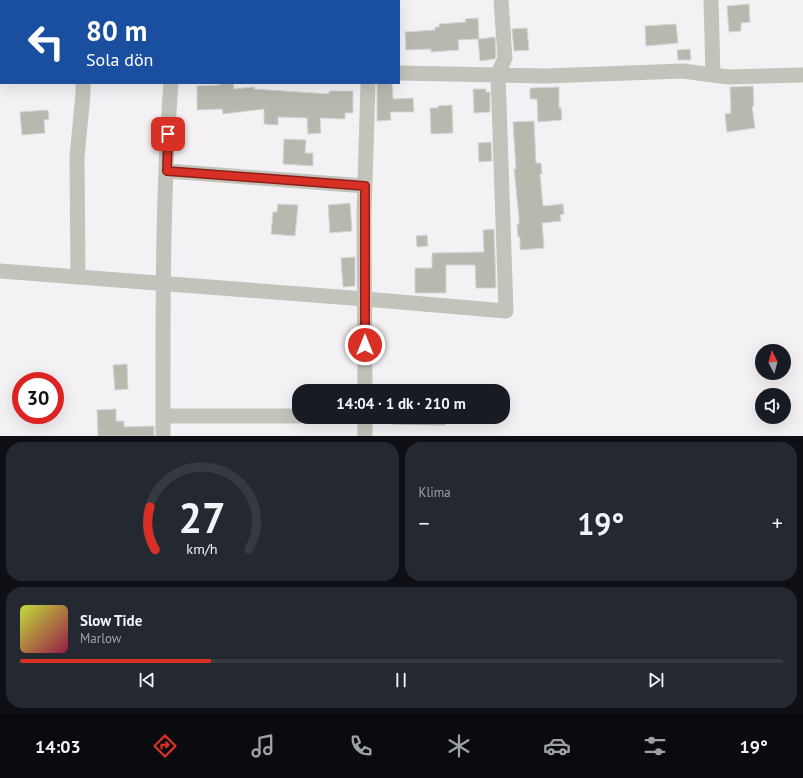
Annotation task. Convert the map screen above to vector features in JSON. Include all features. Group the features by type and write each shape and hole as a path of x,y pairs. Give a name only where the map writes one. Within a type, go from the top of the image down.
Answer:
{"street":[{"path":"0,271 506,311 498,74 505,58 501,0"},
{"path":"711,0 713,75"},
{"path":"400,73 546,76 683,71 728,77 803,74"},
{"path":"78,276 77,157 83,84"},
{"path":"163,436 163,283 168,122 171,84"},
{"path":"365,384 365,186 368,84"},
{"path":"167,171 365,186"},
{"path":"163,416 292,416"},
{"path":"365,424 365,436"}],"building":[{"path":"749,4 750,22 741,23 741,31 729,32 727,6"},
{"path":"478,18 479,39 495,37 495,59 480,61 478,39 458,40 459,50 431,52 431,49 406,50 405,32 435,30 435,27 439,27 439,24 466,22 465,19"},
{"path":"676,24 678,43 646,46 645,26"},
{"path":"527,28 529,50 514,51 512,29"},
{"path":"690,49 691,60 678,60 677,50"},
{"path":"233,84 234,89 254,87 254,89 329,94 329,91 353,91 353,113 345,113 345,119 320,118 321,133 308,134 307,118 278,117 278,125 264,124 264,109 223,114 222,109 197,110 197,86"},
{"path":"377,84 392,84 393,99 413,98 414,112 390,112 391,120 377,121"},
{"path":"753,86 754,106 752,106 755,128 727,132 725,114 731,113 730,87"},
{"path":"559,87 559,108 561,108 562,120 538,122 537,99 530,99 530,88"},
{"path":"473,89 486,89 486,92 490,92 490,112 474,113"},
{"path":"452,105 453,133 431,134 430,108"},
{"path":"48,110 49,119 44,120 45,133 22,135 20,112"},
{"path":"534,121 536,163 541,163 542,174 540,174 543,206 563,204 564,214 560,215 561,221 542,223 544,248 520,250 520,237 518,237 517,224 519,224 519,218 514,169 516,169 513,122"},
{"path":"284,139 306,140 305,153 313,153 313,166 283,164"},
{"path":"491,142 492,161 479,162 478,143"},
{"path":"350,203 352,231 330,233 328,205"},
{"path":"278,204 298,205 295,236 271,234 273,212 277,212"},
{"path":"494,229 496,288 476,288 475,265 446,265 446,293 415,293 415,268 432,268 432,253 484,252 483,230"},
{"path":"427,235 428,246 417,247 416,236"},
{"path":"355,257 355,286 343,287 341,258"},
{"path":"127,364 128,389 115,390 113,365"},
{"path":"116,409 116,421 124,421 124,427 154,426 154,436 98,436 97,410"}],"route":[{"path":"168,134 167,171 365,186 365,345"}]}
